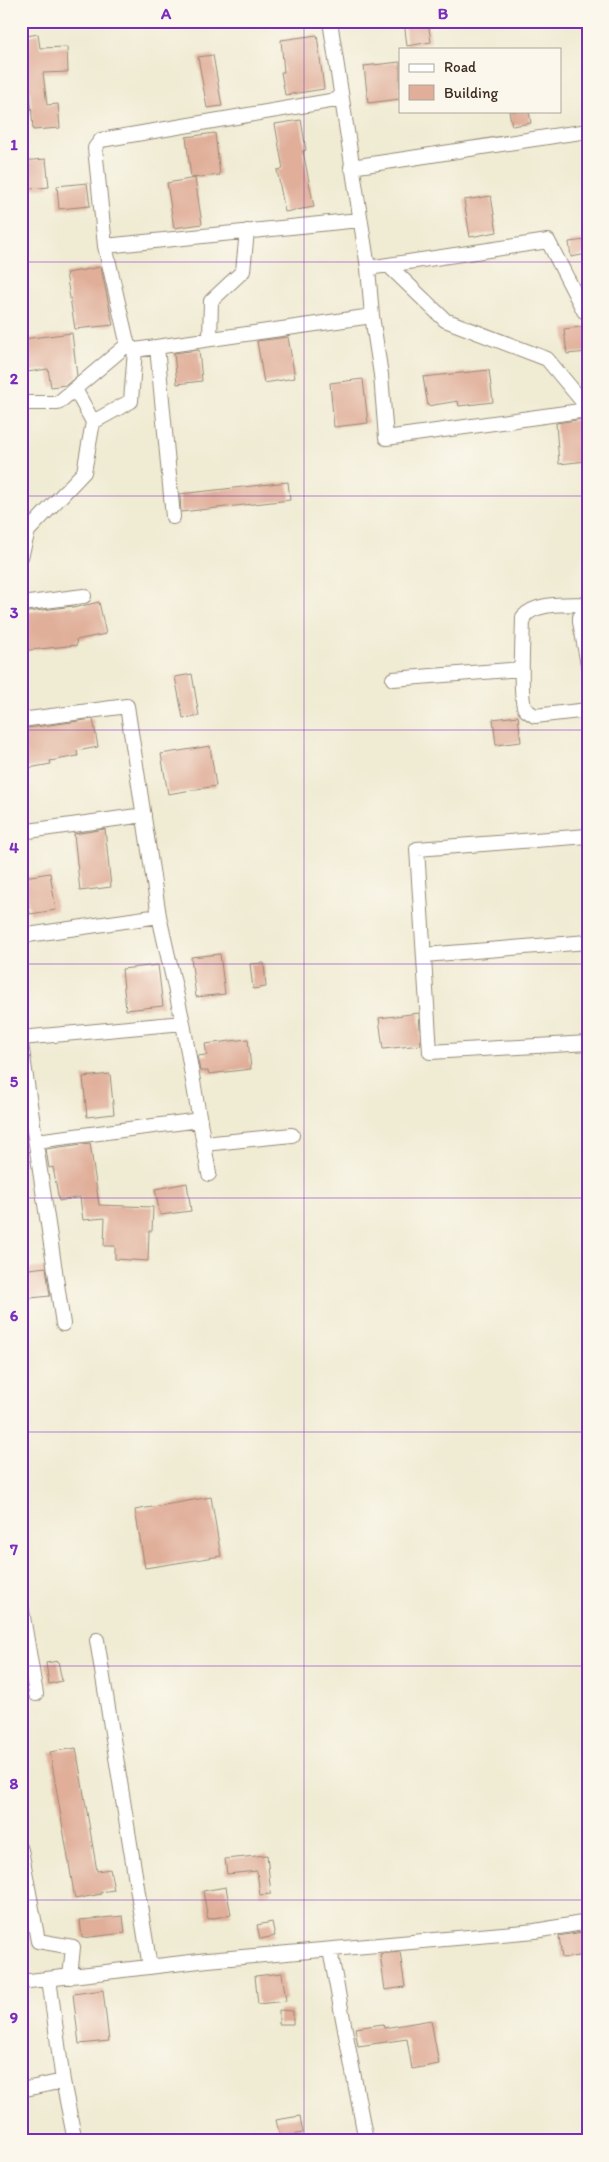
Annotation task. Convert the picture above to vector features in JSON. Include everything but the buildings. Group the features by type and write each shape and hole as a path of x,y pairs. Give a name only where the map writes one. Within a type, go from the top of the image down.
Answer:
{"street":[{"path":"330,21 359,220 368,268 372,316 381,375 386,438 587,408"},
{"path":"93,422 131,401 132,347 105,246 95,148 101,140 342,99"},
{"path":"351,167 425,157 504,142 588,131"},
{"path":"105,246 359,220"},
{"path":"210,339 211,301 243,270 247,231"},
{"path":"368,268 548,241 584,311 588,313"},
{"path":"388,265 445,320 547,359 587,408 588,415"},
{"path":"21,403 58,403 75,388 132,347 157,347 372,316"},
{"path":"157,347 173,516"},
{"path":"21,557 28,531 84,472 93,422 75,388"},
{"path":"21,604 84,596"},
{"path":"588,604 540,607 529,610 522,617 523,700 525,709 535,716 588,710"},
{"path":"588,610 580,617 580,622 588,664"},
{"path":"393,679 522,669"},
{"path":"21,720 127,706 159,916 183,1023 210,1174"},
{"path":"21,832 144,814"},
{"path":"588,836 417,849 430,1052 588,1043"},
{"path":"21,936 159,916"},
{"path":"424,955 588,942"},
{"path":"21,1038 183,1023"},
{"path":"21,1044 62,1324"},
{"path":"36,1141 200,1120"},
{"path":"204,1144 292,1135"},
{"path":"21,1605 36,1694"},
{"path":"97,1640 150,1967"},
{"path":"21,1850 38,1941 73,1948 70,1977"},
{"path":"21,1982 150,1967 535,1931 588,1922"},
{"path":"330,1950 366,2141"},
{"path":"48,1979 63,2081 75,2141"},
{"path":"21,2090 63,2081"}]}
